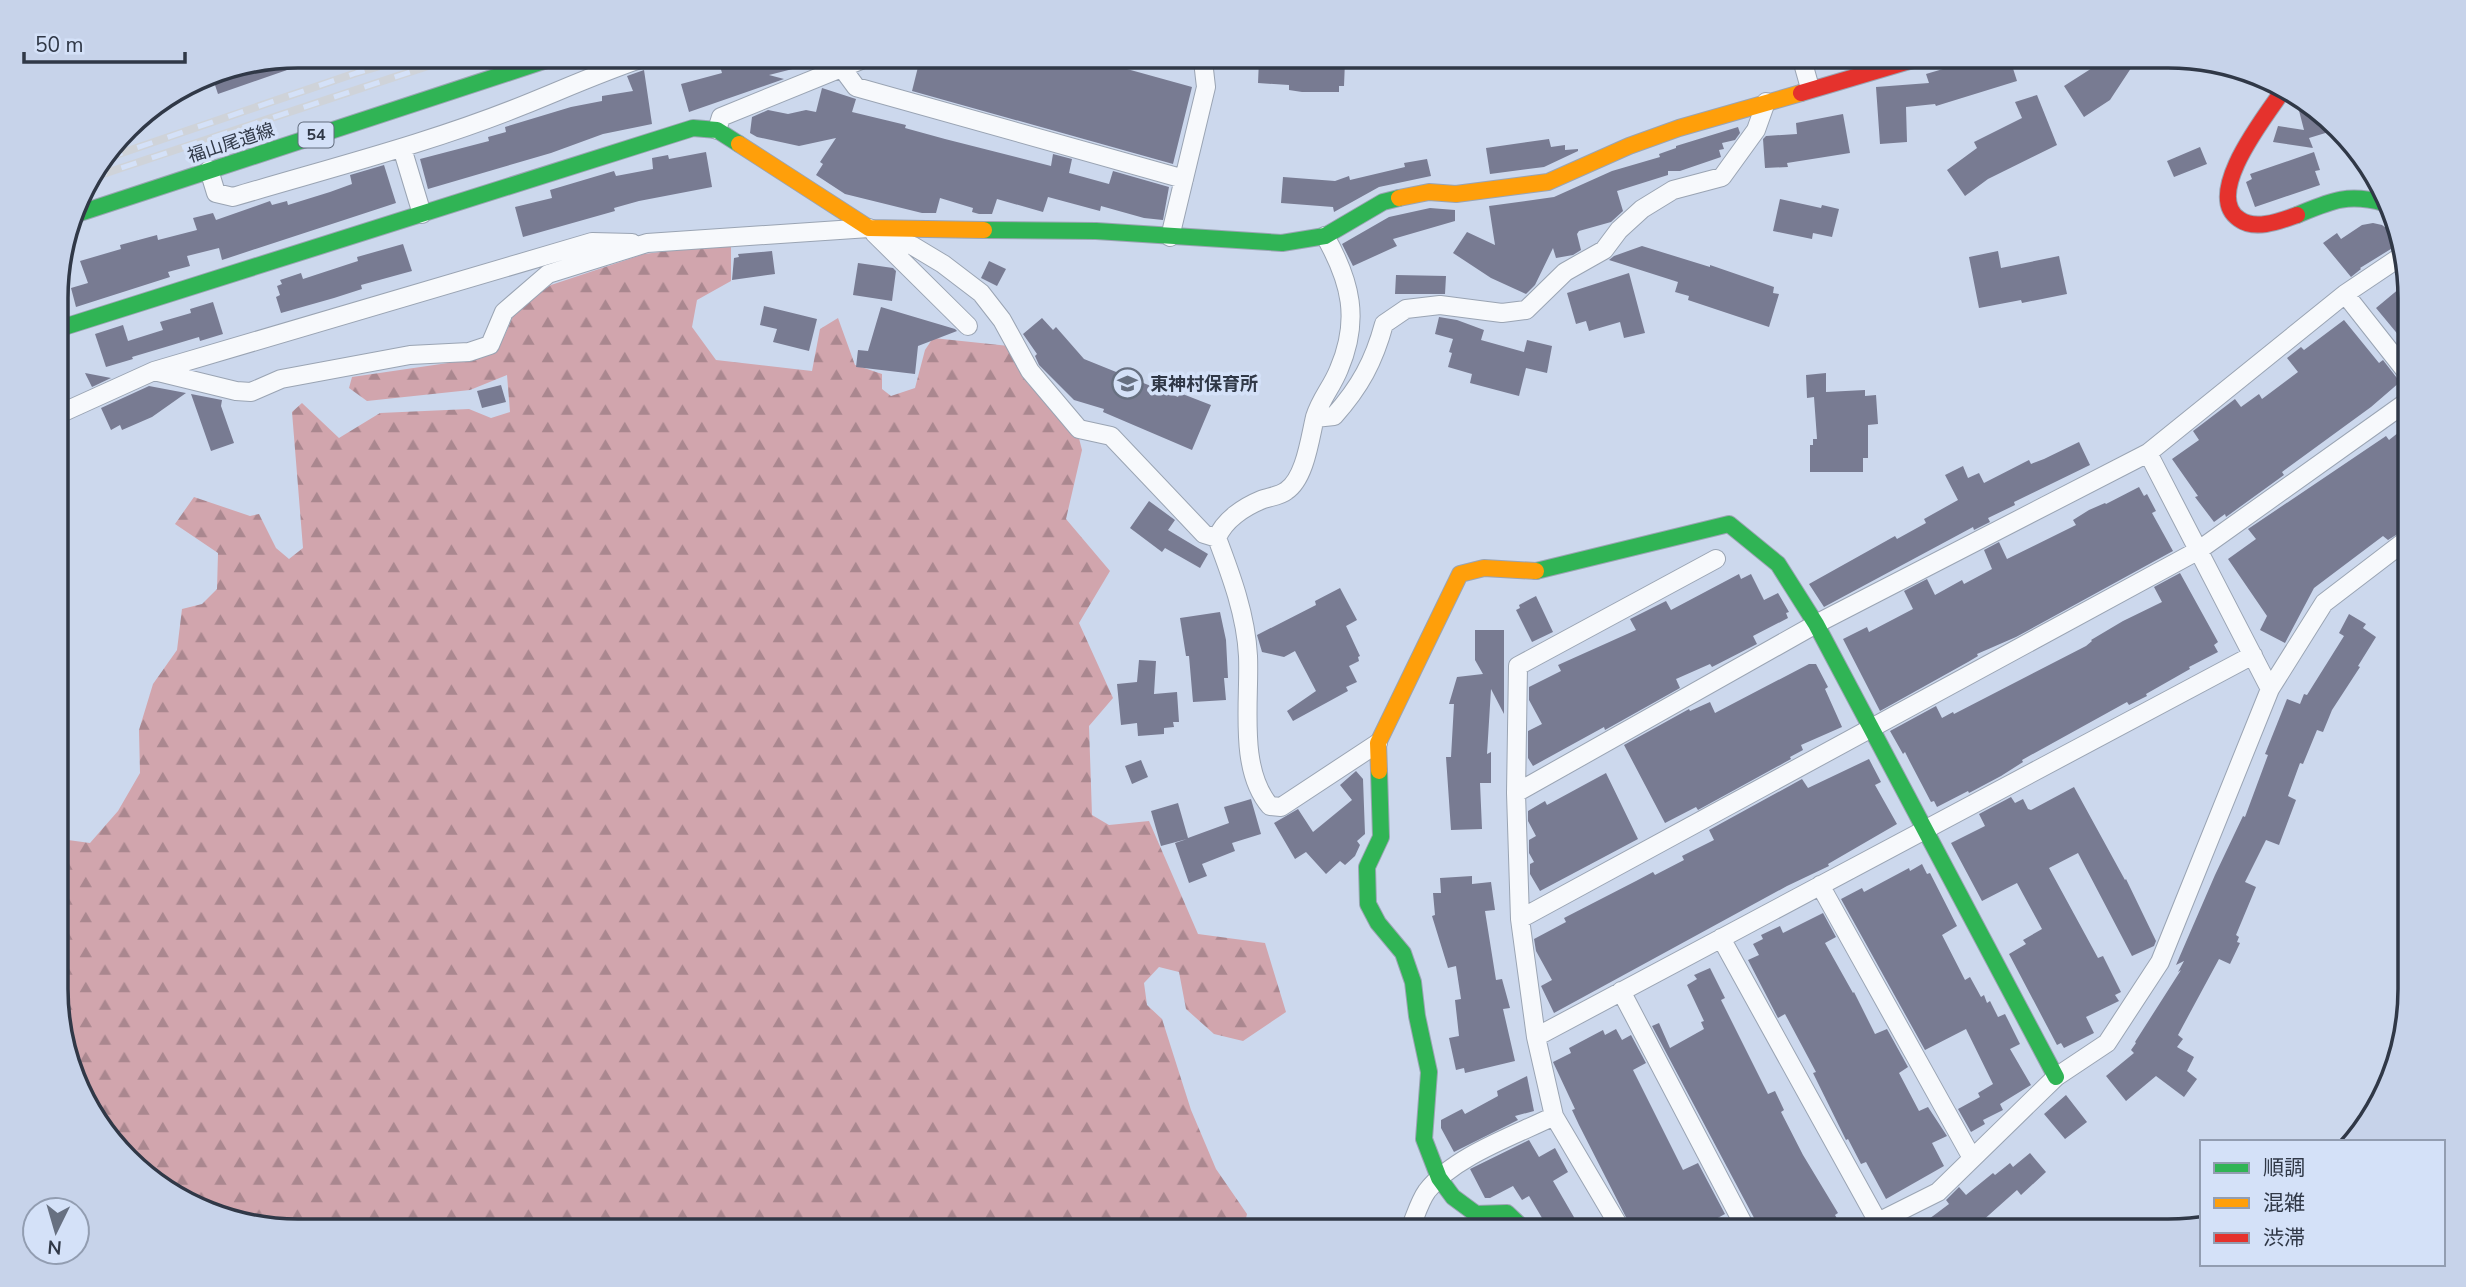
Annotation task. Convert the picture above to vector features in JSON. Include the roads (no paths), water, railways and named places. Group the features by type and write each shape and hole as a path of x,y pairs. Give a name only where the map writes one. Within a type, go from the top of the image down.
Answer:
{"street":[{"name":"福山尾道線","path":"86,211 522,68"},
{"path":"209,170 216,192 233,197 402,148 525,105 616,68"},
{"path":"717,130 721,117 842,68 856,87 1184,179"},
{"path":"1170,237 1206,87 1204,68"},
{"path":"1804,68 1810,88"},
{"path":"69,410 154,371 592,242 647,243 869,228 1096,231 1282,243 1325,236 1383,201 1429,192 1456,194 1548,182 1629,146 1810,88 1882,68"},
{"path":"2279,97 2233,168 2227,190 2228,208 2238,219 2252,224 2270,223 2298,216 2329,199 2349,196 2375,200"},
{"path":"1315,418 1334,416 1354,394 1376,354 1384,324 1406,309 1440,305 1502,313 1525,310 1565,272 1604,250 1619,230 1642,209 1673,190 1722,177 1756,130 1766,102"},
{"path":"69,325 693,128 717,130 869,228 913,246 943,264 981,293 1002,320 1030,371 1079,429 1111,436 1204,534 1217,538"},
{"path":"402,148 422,214"},
{"path":"869,228 968,327"},
{"path":"1325,236 1347,280 1350,309 1349,340 1338,372 1322,397 1299,474 1287,491 1256,502 1234,516 1220,530 1217,538 1236,589 1248,655 1246,712 1252,768 1260,795 1270,806 1281,807 1378,743"},
{"path":"154,371 236,391 251,391 281,379 411,355 469,352 490,345 504,313 548,274 647,243"},
{"path":"1516,793 1816,624 2148,453 2345,294 2394,261"},
{"path":"2345,294 2398,361"},
{"path":"1520,919 2199,550 2398,408"},
{"path":"2148,453 2270,689"},
{"path":"1472,1218 1439,1178 1424,1139 1429,1072 1413,982 1403,953 1378,923 1368,904 1367,867 1381,837 1378,743 1460,574 1484,568 1541,571 1729,524 1778,564 1816,624 2056,1077"},
{"path":"1886,1218 1938,1192 2056,1077 2107,1043 2160,962 2270,689 2324,603 2398,546"},
{"path":"1614,1218 1554,1116 1536,1037 1520,919 1516,793 1518,666 1716,559"},
{"path":"1536,1037 2253,655"},
{"path":"1820,886 1972,1158"},
{"path":"1721,938 1876,1218"},
{"path":"1621,991 1740,1218"},
{"path":"1415,1218 1426,1193 1439,1178 1472,1156 1554,1116"},
{"path":"1488,1218 1507,1213 1513,1218"}],"railway":[{"path":"119,154 373,68"},
{"path":"106,173 422,68"}],"place":[{"name":"東神村保育所","path":"1127,384"}]}
